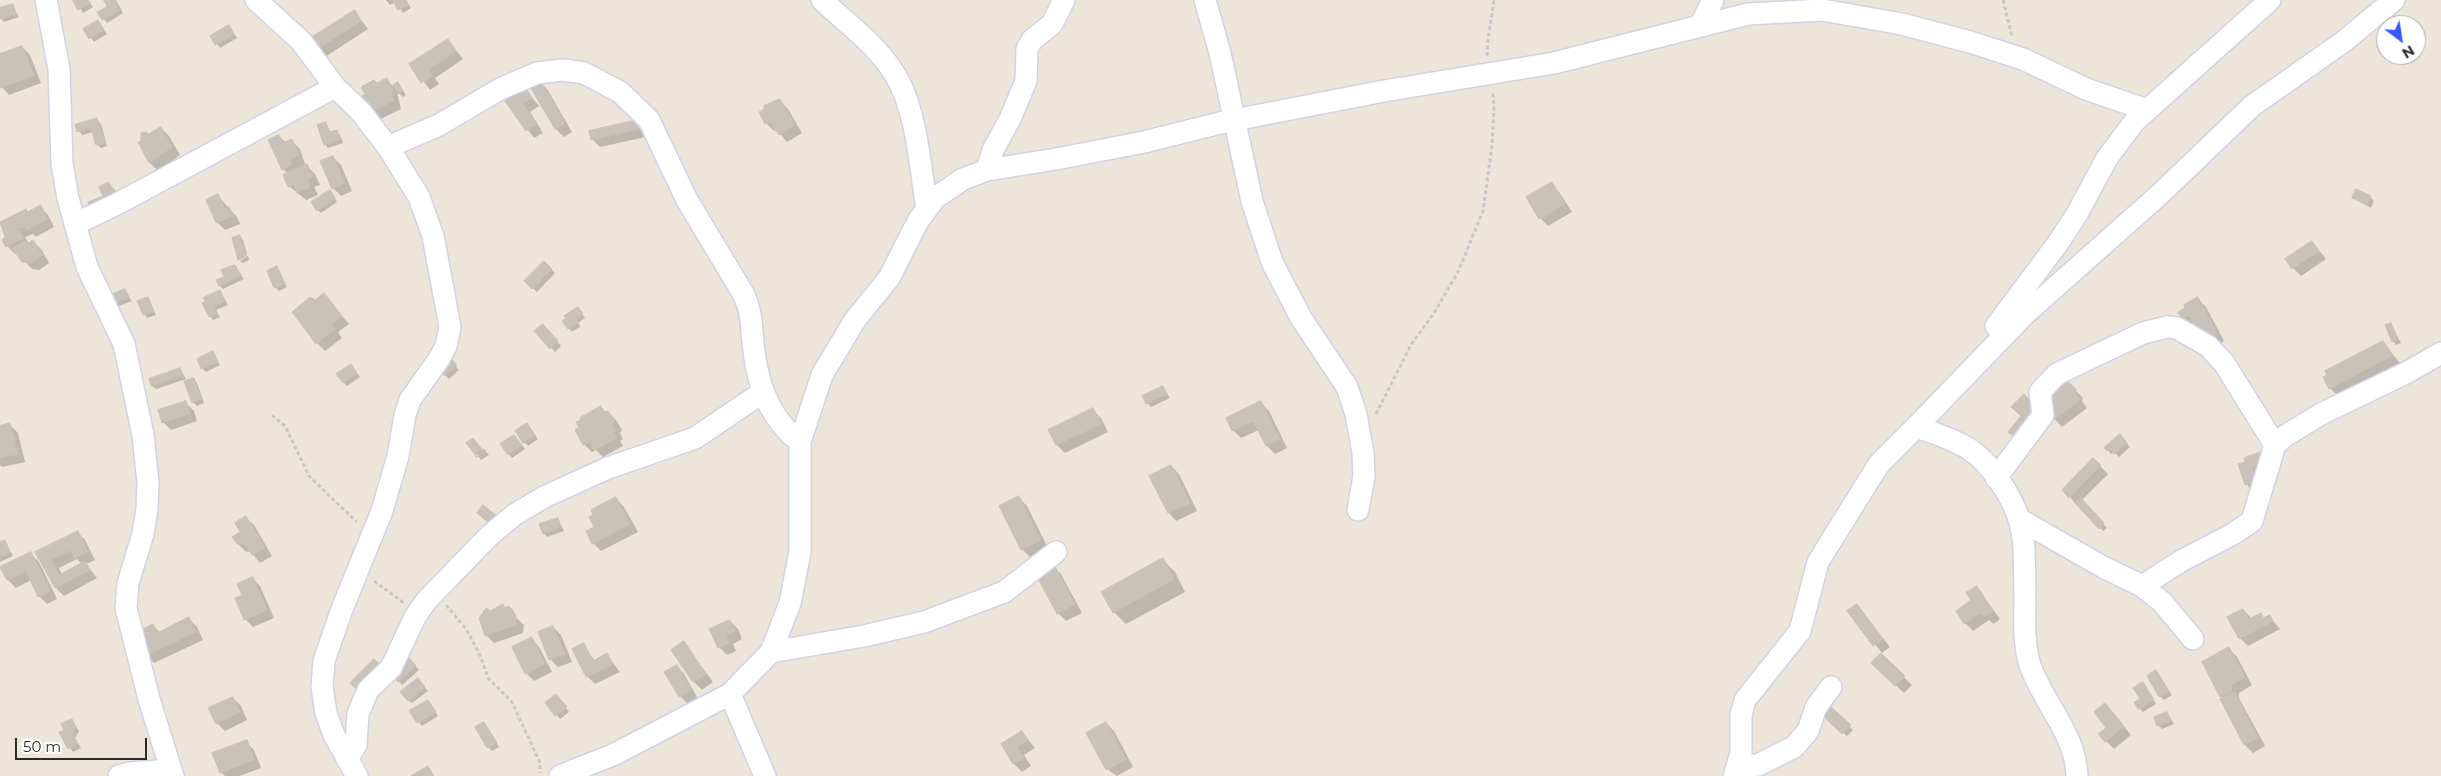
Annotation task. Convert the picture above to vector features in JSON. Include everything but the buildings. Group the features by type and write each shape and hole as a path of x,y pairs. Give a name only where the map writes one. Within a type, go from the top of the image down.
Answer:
{"street":[{"path":"46,0 59,69 62,164 74,224 87,267 124,344 143,435 148,483 147,509 143,534 128,583 126,608 146,691 172,773 130,773 119,776"},
{"path":"256,0 301,41 335,87 361,112 388,146 419,197 433,236 450,327 446,346 410,400 404,415 396,464 382,511 342,609 324,660 322,687 326,712 334,736 353,767"},
{"path":"822,0 871,44 895,73 906,101 915,133 927,209"},
{"path":"987,170 993,150 1010,119 1026,81 1027,49 1032,40 1052,24 1064,0"},
{"path":"1205,0 1220,54 1252,201 1272,262 1301,318 1347,387 1356,414 1361,441 1364,476 1358,510"},
{"path":"1700,26 1713,0"},
{"path":"1921,422 2012,307 2077,214 2107,158 2134,121 2270,0"},
{"path":"1736,772 1741,753 1741,715 1745,700 1800,631 1818,562 1879,464 2025,314 2159,195 2252,106 2343,42 2394,0"},
{"path":"560,776 615,754 730,694 771,652 790,603 800,552 800,442 811,405 830,359 855,320 890,278 918,221 935,198 963,179 987,170 1134,144 1234,120 1554,64 1748,14 1822,10 1902,24 1970,42 2018,58 2086,88 2147,110"},
{"path":"388,146 440,125 500,89 537,73 563,70 584,73 620,92 649,120 687,200 744,295 751,311 758,376 767,403 786,432 800,442"},
{"path":"74,224 117,204 335,87"},
{"path":"1996,478 2042,415 2040,392 2057,374 2143,333 2167,327 2177,328 2196,338 2224,362 2275,445"},
{"path":"2142,586 2181,560 2233,534 2252,521 2275,445 2295,428 2441,353"},
{"path":"353,767 358,714 368,690 391,668 415,617 426,601 489,536 514,515 544,497 608,468 695,438 763,392"},
{"path":"1921,422 1970,449 1996,478 2019,519 2025,593 2025,645 2037,681 2073,751 2077,776"},
{"path":"2019,519 2088,559 2142,586 2162,602 2193,639"},
{"path":"771,652 864,636 924,622 1004,592 1056,552"},
{"path":"1736,772 1764,762 1794,747 1808,731 1816,707 1832,687"},
{"path":"730,694 765,776"}],"path":[{"path":"1361,441 1388,395 1411,345 1434,313 1458,272 1483,211 1494,119 1489,74 1488,40 1494,0"},
{"path":"2003,0 2018,58"},
{"path":"454,611 471,637 488,678 512,702 540,763 540,776"}]}
